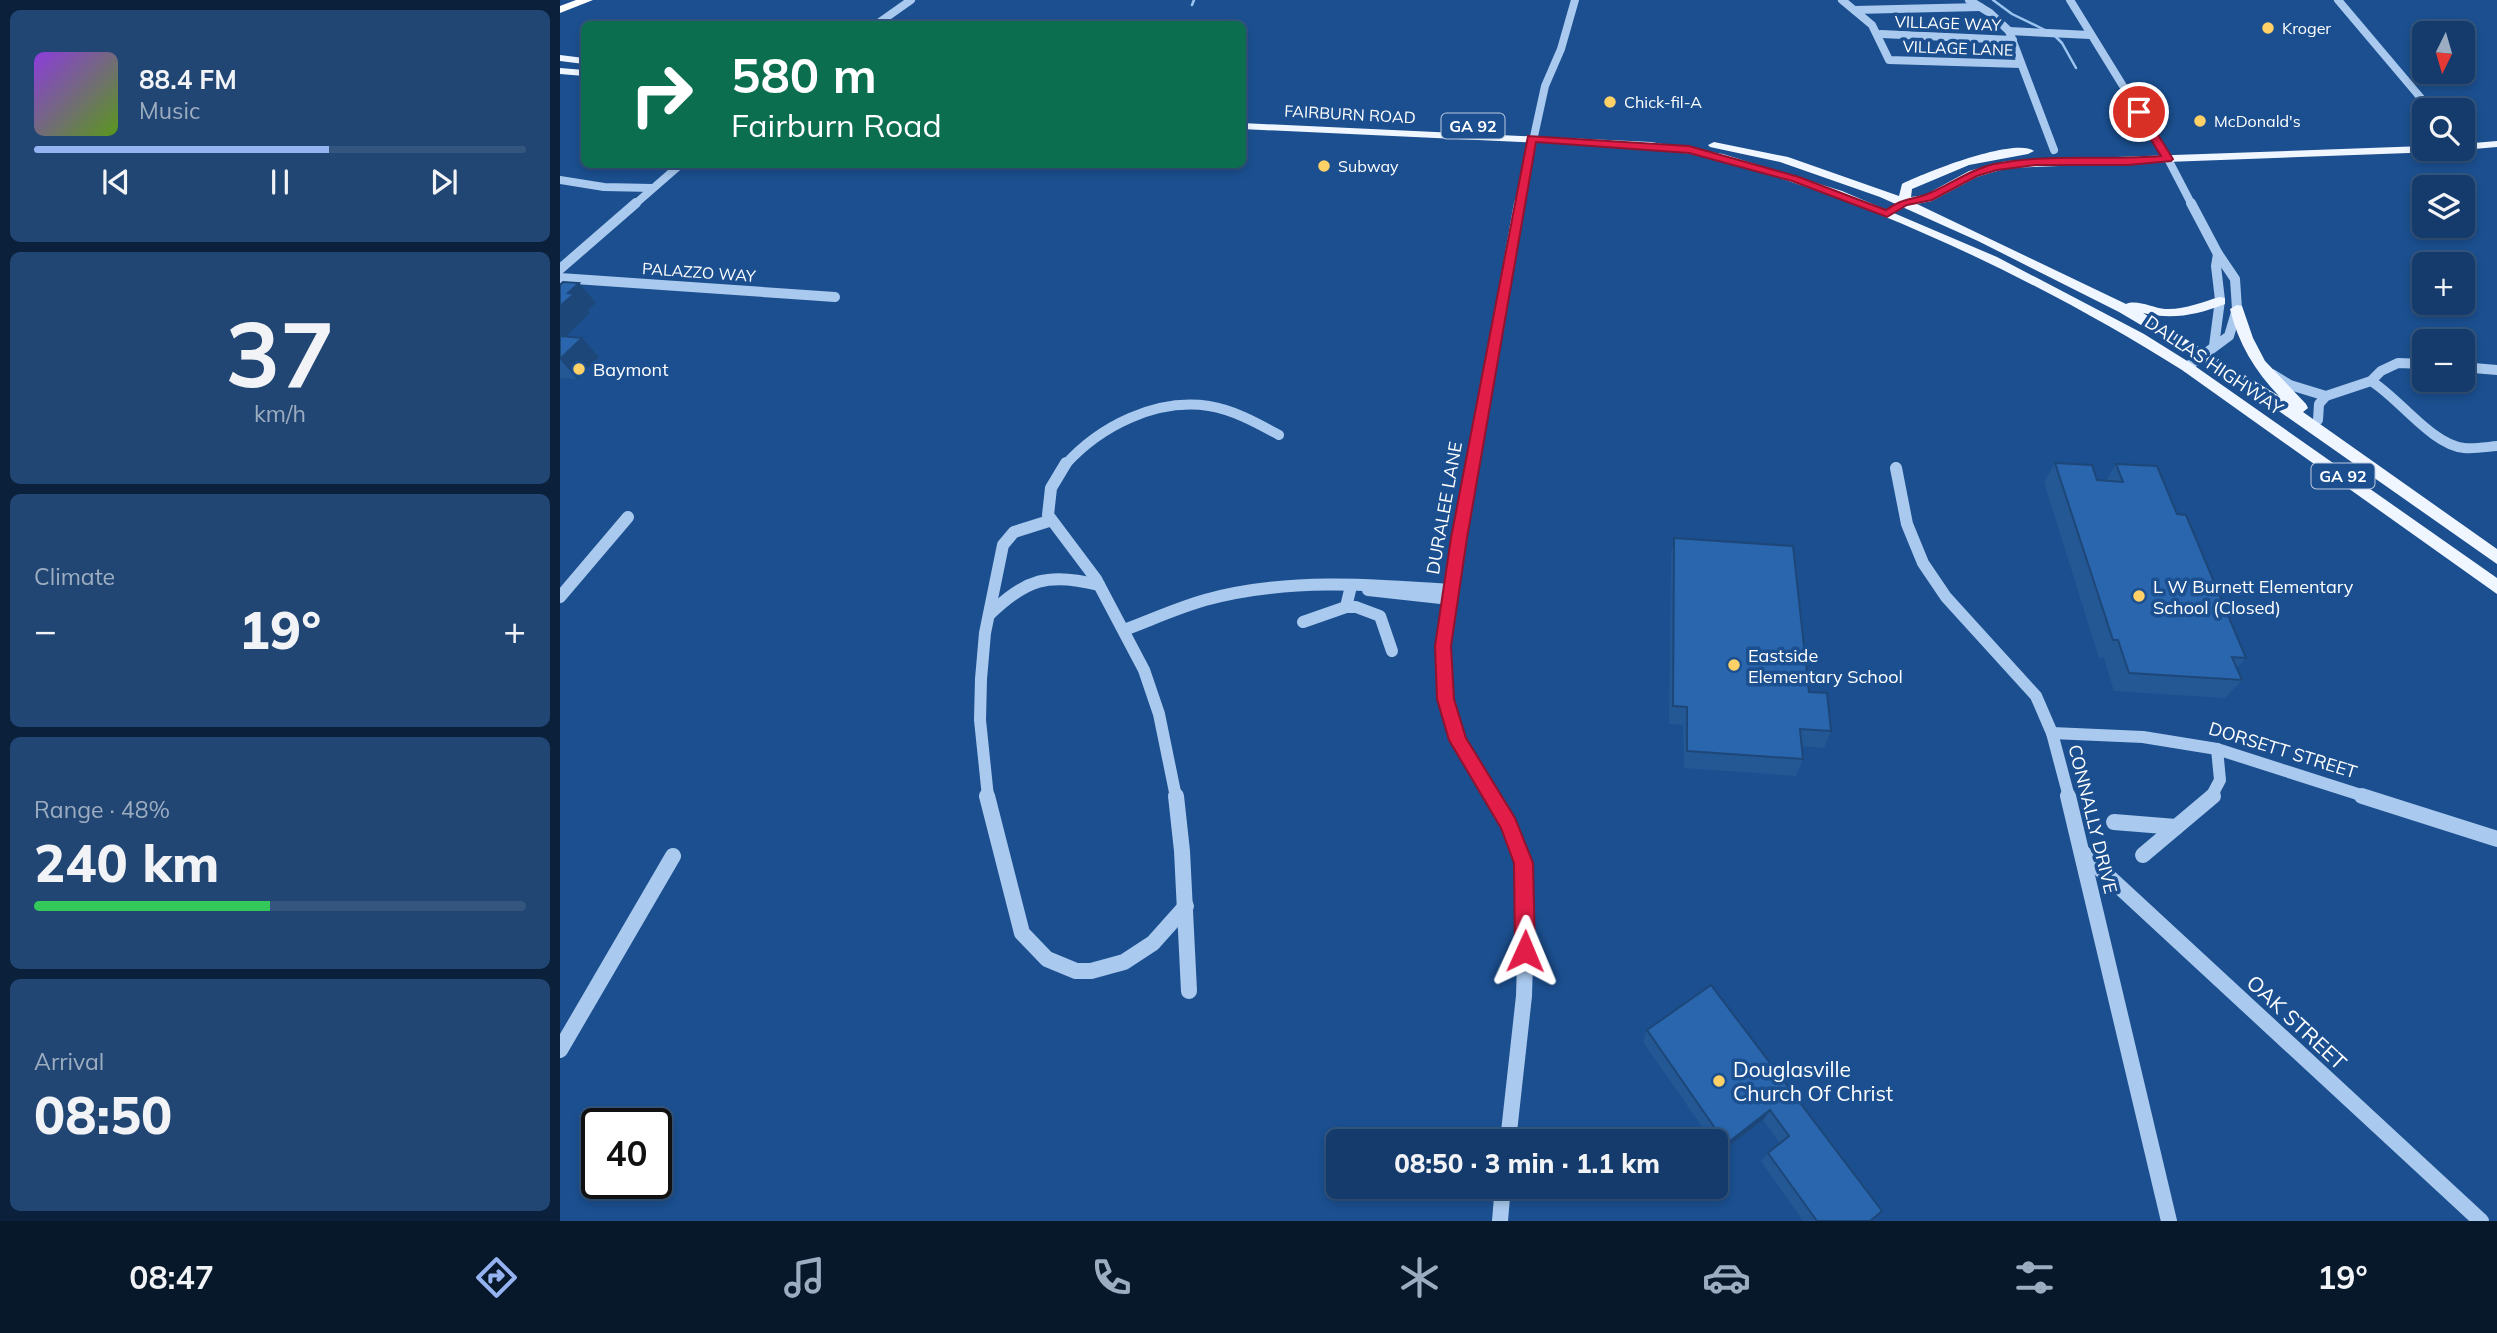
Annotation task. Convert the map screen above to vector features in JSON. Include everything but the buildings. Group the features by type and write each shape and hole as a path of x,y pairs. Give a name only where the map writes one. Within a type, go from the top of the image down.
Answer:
{"highway":[{"path":"560,10 587,0"}],"main road":[{"path":"560,58 581,61"},
{"path":"560,71 581,73"},
{"name":"FAIRBURN ROAD","path":"1246,116 1533,133 1689,149 1795,179 1887,214"},
{"name":"FAIRBURN ROAD","path":"1246,126 1628,134 1733,148 1836,176 1904,202"},
{"path":"2475,145 2497,144"},
{"path":"1904,202 1906,187 1944,169 1981,157 2053,150 2120,151 2168,159"},
{"path":"1887,214 1904,202 1928,198 1973,174 2006,165 2412,150"},
{"name":"DALLAS HIGHWAY","path":"1904,202 2211,351 2317,430 2497,556"},
{"name":"DALLAS HIGHWAY","path":"1887,214 2053,290 2187,367 2497,587"},
{"path":"2104,297 2165,313 2195,312 2220,301"},
{"path":"2237,309 2245,339 2274,384 2318,420 2447,509 2497,556"}],"street":[{"path":"881,21 911,0"},
{"name":"DURALEE LANE","path":"1509,1129 1524,996 1524,863 1509,824 1458,740 1446,699 1443,646 1533,133 1545,86 1561,48 1575,0"},
{"name":"VILLAGE LANE","path":"1842,0 1864,15 1881,34 1889,60 2021,64"},
{"path":"1969,0 2003,23 2009,31 2053,150"},
{"path":"2070,0 2168,159 2218,254 2235,279 2237,309 2229,336 2187,367"},
{"path":"2338,0 2421,98"},
{"path":"1855,10 1980,7"},
{"path":"2009,31 2090,34"},
{"name":"VILLAGE WAY","path":"1881,34 2013,40"},
{"path":"604,187 642,182 676,168"},
{"path":"560,269 677,168"},
{"path":"560,180 604,187 652,188"},
{"path":"625,187 634,193 634,204"},
{"path":"2211,351 2212,329 2220,301 2213,267 2218,254"},
{"name":"PALAZZO WAY","path":"560,278 835,296"},
{"path":"2318,420 2319,404 2326,396 2371,381 2381,370 2398,363 2412,364"},
{"path":"2262,368 2290,385 2326,396"},
{"path":"2475,368 2497,369"},
{"path":"2371,381 2383,388 2445,443 2463,448 2497,446"},
{"path":"1189,991 1182,828 1169,761 1140,660 1077,551 1049,521 1047,509 1053,484 1067,460 1101,432 1134,415 1184,405 1224,409 1242,414 1279,435"},
{"name":"CONNALLY DRIVE","path":"1896,468 1908,524 1923,563 1946,597 2036,696 2052,733 2084,853 2169,1221"},
{"path":"560,597 628,517"},
{"path":"1049,521 1014,531 1003,545 989,615 981,679 980,720 988,802 1022,933 1033,950 1047,962 1066,970 1087,971 1116,965 1141,953 1161,936 1186,906"},
{"path":"989,615 1011,593 1035,580 1070,577 1099,585"},
{"path":"1124,629 1204,600 1299,585 1350,586 1380,593 1450,595"},
{"path":"1346,607 1350,586"},
{"path":"1303,622 1346,607 1356,607 1380,616 1392,651"},
{"name":"DORSETT STREET","path":"2052,733 2155,738 2217,749 2497,839"},
{"path":"2143,855 2215,794 2220,780 2217,749"},
{"path":"2115,822 2176,827"},
{"name":"OAK STREET","path":"2084,853 2481,1221"},
{"path":"560,1050 673,856"},
{"path":"1500,1221 1502,1199"}],"waterway":[{"path":"1192,5 1194,0"},
{"path":"1993,0 2012,14 2047,31"},
{"path":"2054,35 2062,43 2076,68"}],"place":[{"name":"Kroger","path":"2268,28"},
{"name":"Chick-fil-A","path":"1610,102"},
{"name":"McDonald's","path":"2200,121"},
{"name":"Subway","path":"1324,166"},
{"name":"Baymont","path":"579,369"},
{"name":"L W Burnett Elementary School (Closed)","path":"2139,596"},
{"name":"Eastside Elementary School","path":"1734,665"},
{"name":"Douglasville Church Of Christ","path":"1719,1081"}],"route":[{"path":"1525,951 1524,863 1509,824 1458,740 1446,699 1443,646 1459,538 1532,138 1689,149 1795,179 1887,214 1904,202 1928,198 1973,174 1996,167 2036,162 2168,159 2139,112"}]}
